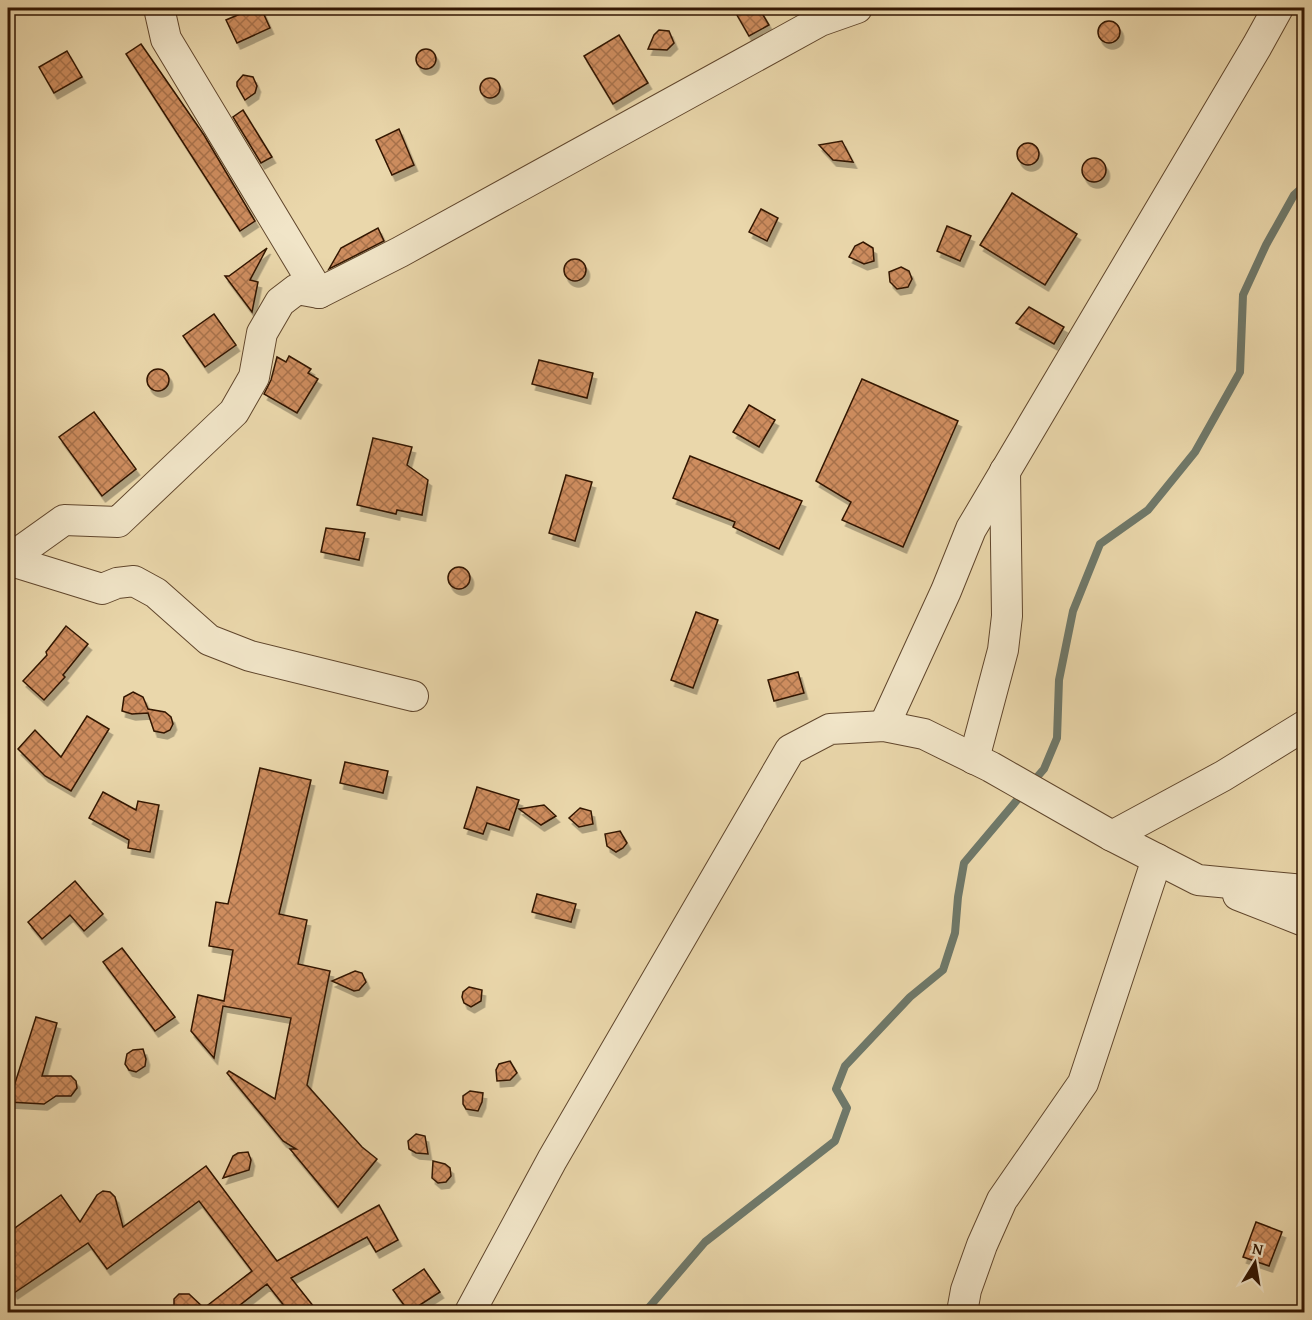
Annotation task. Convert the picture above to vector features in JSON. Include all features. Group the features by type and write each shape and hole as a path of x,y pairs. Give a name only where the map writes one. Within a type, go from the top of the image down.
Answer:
{"street":[{"path":"159,8 166,39 319,292"},
{"path":"8,560 64,520 118,522 234,412 254,376 262,333 280,302 297,289 319,292 400,252 820,21 857,8"},
{"path":"884,726 946,591 971,529 1278,8"},
{"path":"982,763 1007,616 1005,471"},
{"path":"8,560 102,589 117,583 134,581 156,593 208,640 250,656 413,696"},
{"path":"470,1312 552,1160 790,750 830,729 884,726 924,734 1198,880 1305,921"},
{"path":"1112,836 1223,776 1305,726"},
{"path":"962,1312 966,1290 982,1245 1002,1200 1083,1083 1157,859"},
{"path":"1198,880 1305,890"}],"building":[{"path":"254,8 261,8 270,28 237,43 226,20"},
{"path":"733,8 759,8 769,25 749,36"},
{"path":"1109,21 1117,24 1120,32 1117,40 1109,43 1101,40 1098,32 1101,24"},
{"path":"659,30 669,31 674,43 667,50 648,49 654,35"},
{"path":"619,35 648,83 613,104 584,56"},
{"path":"141,44 204,135 255,221 240,231 126,54"},
{"path":"422,49 430,49 436,55 436,63 430,69 422,69 416,63 416,55"},
{"path":"67,51 82,77 54,93 39,67"},
{"path":"243,75 253,77 257,86 255,93 245,100 237,86 237,82"},
{"path":"486,78 494,78 500,84 500,92 494,98 486,98 480,92 480,84"},
{"path":"243,110 272,157 261,163 233,117"},
{"path":"399,129 414,165 392,175 376,140"},
{"path":"842,141 853,162 833,160 819,145"},
{"path":"1028,143 1036,146 1039,154 1036,162 1028,165 1020,162 1017,154 1020,146"},
{"path":"1094,158 1102,162 1106,170 1102,178 1094,182 1086,178 1082,170 1086,162"},
{"path":"1012,193 1077,234 1045,285 980,245"},
{"path":"761,209 778,218 767,241 749,232"},
{"path":"947,226 971,236 960,261 937,251"},
{"path":"378,228 384,241 329,269 341,248"},
{"path":"863,242 873,248 874,261 864,264 849,257 855,246"},
{"path":"267,248 250,280 258,282 252,312 225,276 229,276"},
{"path":"575,259 583,262 586,270 583,278 575,281 567,278 564,270 567,262"},
{"path":"901,267 909,271 912,279 908,287 897,289 890,282 889,272"},
{"path":"1029,307 1064,327 1054,344 1016,323"},
{"path":"214,314 236,345 205,367 183,336"},
{"path":"289,356 311,369 308,373 318,379 297,413 264,394 271,380 277,357 286,362"},
{"path":"539,360 593,373 587,398 532,384"},
{"path":"158,369 166,372 169,380 166,388 158,391 150,388 147,380 150,372"},
{"path":"862,379 958,421 903,547 842,520 851,502 816,481"},
{"path":"749,405 775,420 759,447 733,432"},
{"path":"94,412 136,469 102,496 59,437"},
{"path":"373,438 412,447 407,465 428,480 422,515 397,510 396,514 357,505"},
{"path":"690,456 802,501 779,549 733,527 735,522 673,498"},
{"path":"566,475 592,482 575,541 549,533"},
{"path":"326,528 365,533 359,560 321,552"},
{"path":"459,567 467,570 470,578 467,586 459,589 451,586 448,578 451,570"},
{"path":"696,612 718,620 693,688 671,680"},
{"path":"66,626 88,644 63,675 65,677 44,700 23,681 47,655 46,652"},
{"path":"798,672 804,693 774,701 768,680"},
{"path":"133,692 143,697 148,709 165,712 171,717 173,724 170,730 164,733 154,731 148,713 132,714 122,711 124,697"},
{"path":"87,716 109,729 71,791 45,776 18,749 35,730 61,757"},
{"path":"345,762 388,771 383,793 340,783"},
{"path":"260,768 311,780 279,914 307,920 298,964 330,971 307,1085 362,1147 377,1159 338,1207 290,1149 296,1149 283,1141 227,1073 229,1071 275,1099 291,1018 223,1006 214,1058 191,1031 198,995 224,1001 233,950 209,946 216,902 228,904"},
{"path":"477,787 519,800 509,830 487,823 483,834 464,828"},
{"path":"103,792 136,810 138,801 159,805 150,852 128,848 129,840 89,818"},
{"path":"544,805 556,816 541,825 519,809"},
{"path":"580,808 591,811 593,824 579,827 569,818"},
{"path":"620,831 627,843 616,852 607,846 605,834"},
{"path":"75,881 103,914 84,931 70,915 42,939 28,922"},
{"path":"537,894 576,904 571,922 532,912"},
{"path":"122,948 175,1017 155,1031 103,962"},
{"path":"355,971 362,973 366,982 359,990 354,991 332,981"},
{"path":"469,987 482,990 481,1001 471,1007 464,1003 462,997 463,992"},
{"path":"36,1017 57,1023 42,1076 71,1076 76,1081 77,1088 71,1096 56,1096 44,1104 9,1102"},
{"path":"143,1049 146,1059 145,1066 136,1072 129,1070 125,1064 127,1054 133,1050"},
{"path":"510,1061 517,1073 510,1080 497,1081 496,1070 499,1064"},
{"path":"470,1091 483,1093 478,1111 466,1109 463,1104 463,1096"},
{"path":"416,1134 425,1136 428,1154 416,1153 409,1149 408,1141"},
{"path":"248,1152 251,1160 249,1170 223,1178 233,1156"},
{"path":"433,1161 450,1168 451,1176 446,1182 438,1183 432,1178"},
{"path":"206,1166 277,1261 379,1205 398,1240 376,1252 367,1237 291,1278 318,1312 289,1312 267,1284 231,1312 174,1312 174,1299 179,1294 189,1294 204,1308 252,1271 199,1201 107,1269 88,1243 14,1293 8,1283 8,1233 61,1195 80,1222 97,1195 103,1191 110,1192 115,1197 123,1227"},
{"path":"1256,1222 1282,1232 1269,1266 1243,1257"},
{"path":"424,1269 440,1292 409,1312 393,1290"}],"waterway":[{"path":"1031,784 1044,769 1057,738 1059,680 1073,611 1100,544 1148,510 1195,452 1240,372 1243,295 1266,245 1294,195 1304,186"},
{"path":"645,1312 705,1242 835,1141 847,1108 836,1089 845,1066 910,997 943,970 955,933 964,863 1023,793"}]}
